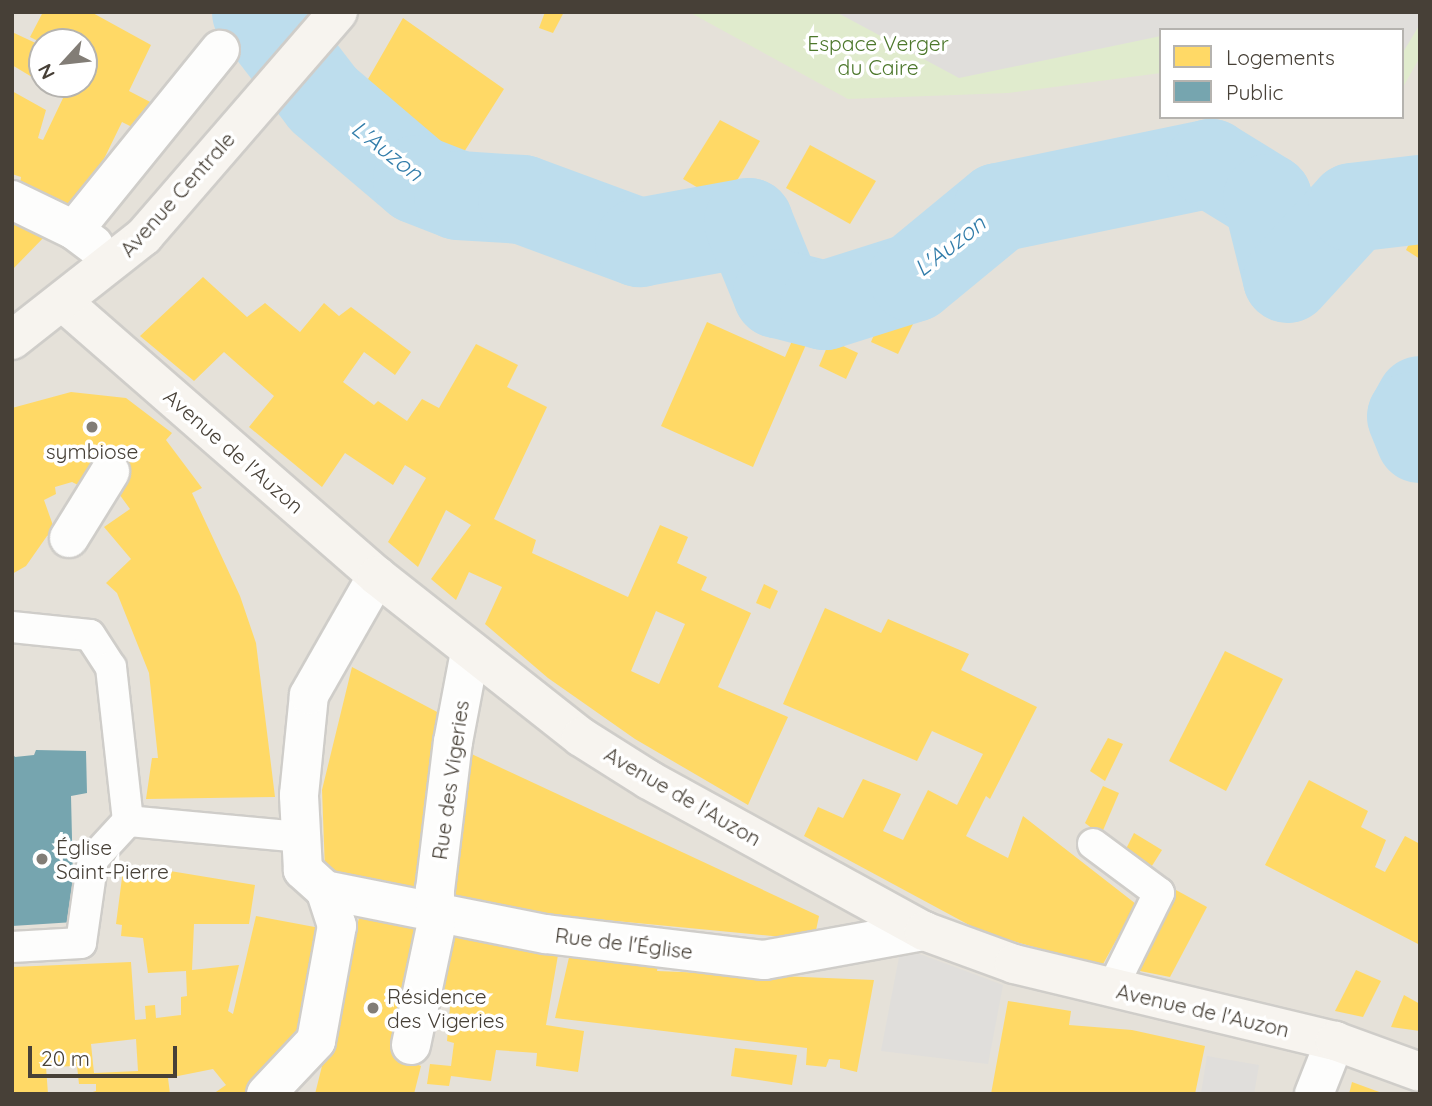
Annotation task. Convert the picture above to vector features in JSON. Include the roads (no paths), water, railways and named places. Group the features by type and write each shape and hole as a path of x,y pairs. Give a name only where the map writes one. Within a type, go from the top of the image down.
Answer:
{"main road":[{"name":"Avenue Centrale","path":"12,340 64,303 144,236 338,12"},
{"name":"Avenue de l'Auzon","path":"64,303 377,576 470,652 581,737 649,780 924,932 1014,964 1335,1041 1420,1072"}],"street":[{"path":"74,230 220,50"},
{"path":"12,200 74,230 113,263"},
{"path":"69,538 110,471"},
{"path":"266,1094 316,1041 337,926 325,890 303,870 299,795 309,695 377,576"},
{"name":"Rue des Vigeries","path":"411,1045 436,926 435,908 453,742 470,652"},
{"name":"Rue de l'Église","path":"325,890 435,908 545,934 764,960 924,932"},
{"path":"1314,1094 1335,1041"}],"lane":[{"path":"12,627 90,635 111,667 128,821 93,859 80,943 12,947"},
{"path":"128,821 300,836"},
{"path":"1093,844 1159,893 1112,988"}],"waterway":[{"name":"L'Auzon","path":"256,12 323,99 417,179 458,195 522,199 639,242 748,222 777,293 824,305 913,277 998,207 1210,163 1267,198 1287,278 1352,207 1420,199"},
{"name":"L'Auzon","path":"1420,400 1411,416 1420,438"}],"place":[{"name":"symbiose","path":"92,427"},
{"name":"Église Saint-Pierre","path":"42,859"},
{"name":"Résidence des Vigeries","path":"373,1008"}],"park label":[{"name":"Espace Verger du Caire","path":"878,55"}]}
